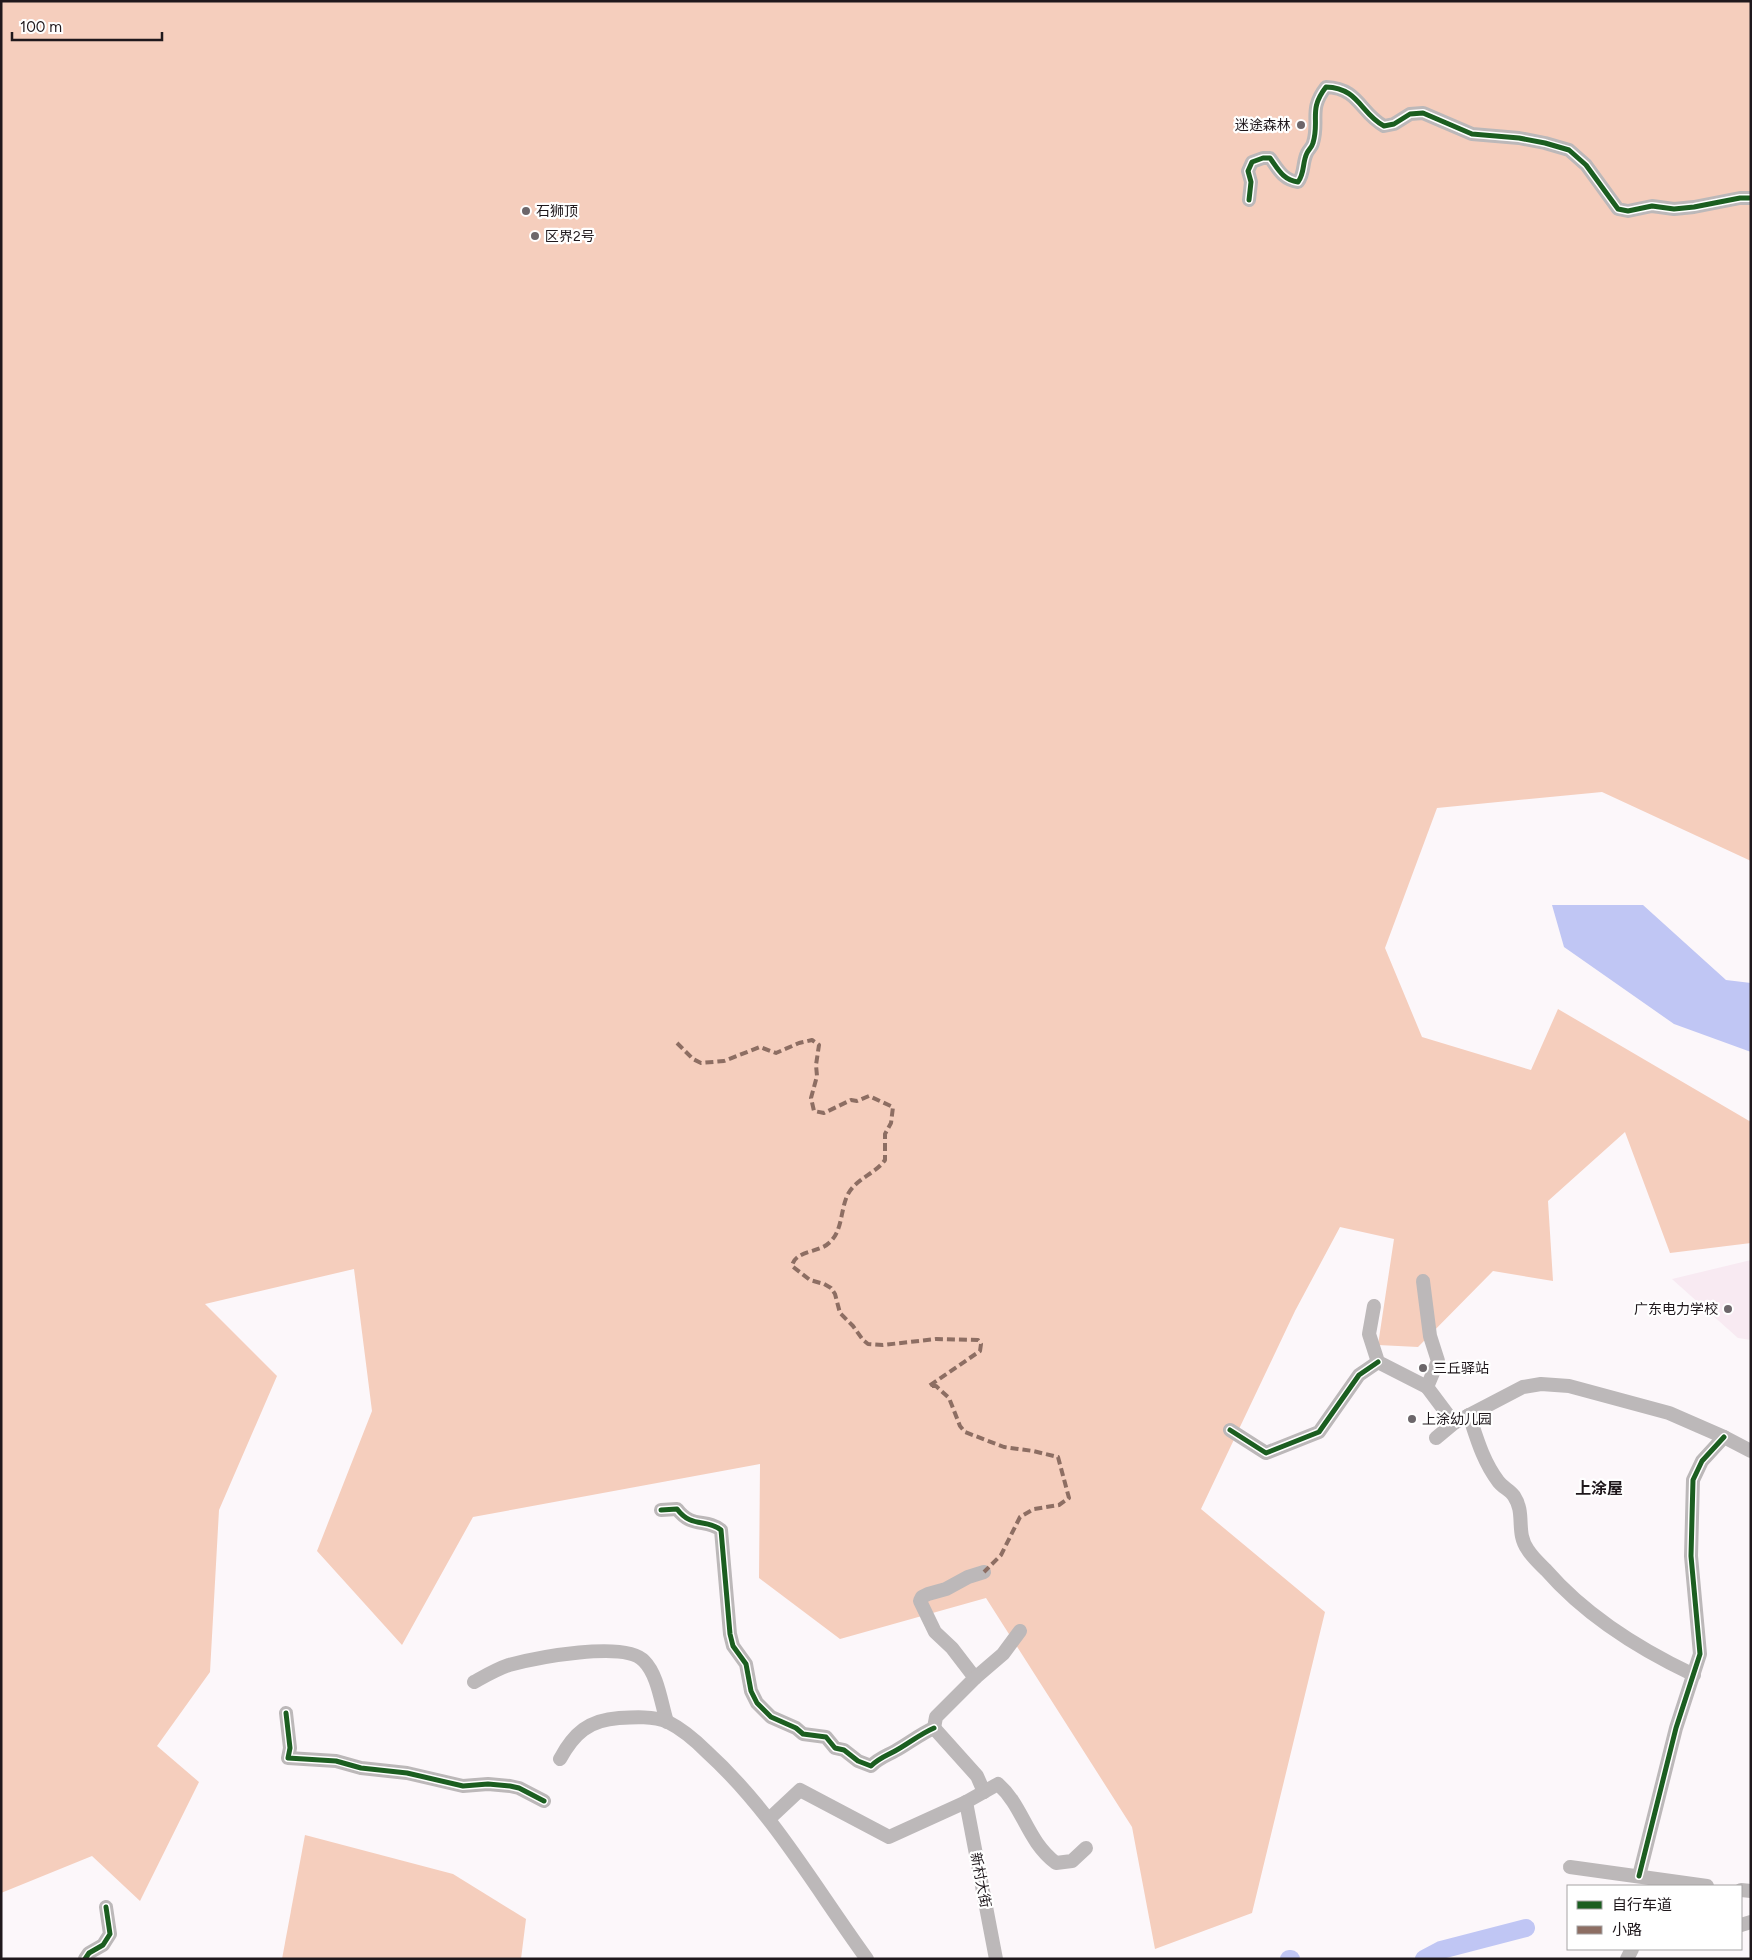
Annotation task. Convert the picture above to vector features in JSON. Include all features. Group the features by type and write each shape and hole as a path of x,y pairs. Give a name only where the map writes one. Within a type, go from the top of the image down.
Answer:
{"street":[{"path":"1249,200 1251,182 1248,170 1252,162 1263,158 1270,158 1282,176 1291,181 1298,182 1304,175 1307,152 1313,144 1314,114 1317,98 1326,87 1338,87 1351,94 1376,122 1384,126 1394,124 1410,114 1423,114 1472,134 1519,138 1569,150 1586,165 1618,209 1628,211 1652,206 1674,209 1694,208 1740,198 1751,198"},
{"path":"1423,1281 1430,1336 1438,1360 1427,1387"},
{"path":"1374,1306 1369,1334 1378,1362 1427,1387 1454,1423"},
{"path":"1230,1430 1266,1453 1319,1432 1359,1376 1378,1362"},
{"path":"1436,1438 1454,1423 1523,1387 1541,1384 1569,1386 1669,1413 1751,1451"},
{"path":"1469,1415 1484,1460 1499,1483 1514,1495 1520,1509 1520,1533 1528,1550 1559,1585 1608,1627 1669,1663 1694,1675"},
{"path":"1639,1876 1676,1728 1700,1654 1692,1556 1693,1480 1702,1461 1724,1437"},
{"path":"661,1510 677,1509 681,1515 693,1522 714,1525 721,1530 730,1634 734,1646 746,1664 751,1691 757,1702 771,1716 796,1728 803,1734 826,1737 835,1748 844,1750 858,1761 871,1766 878,1758 934,1728"},
{"path":"975,1678 952,1648 934,1632 920,1601 922,1597 928,1594 946,1589 968,1577 984,1572"},
{"path":"934,1728 936,1716 1003,1654 1020,1631"},
{"path":"474,1682 507,1666 544,1656 589,1652 625,1652 639,1656 646,1662 655,1680 667,1722"},
{"path":"286,1713 290,1748 288,1758 336,1761 361,1768 407,1773 463,1786 488,1784 510,1786 519,1788 544,1801"},
{"path":"560,1758 569,1741 589,1726 605,1719 640,1717 667,1722 700,1746 721,1765 769,1819 867,1959"},
{"path":"934,1728 977,1776 984,1792"},
{"path":"769,1819 800,1790 889,1837 966,1802 998,1784 1008,1793 1032,1838 1048,1857 1056,1863 1072,1861 1086,1848"},
{"name":"新村大街","path":"966,1802 996,1959"},
{"path":"1570,1867 1700,1885"},
{"path":"85,1959 89,1953 103,1945 110,1934 106,1908"}],"shaded area":[{"path":"1,1 1751,1 1751,861 1602,792 1437,808 1385,948 1422,1037 1531,1070 1558,1009 1751,1122 1751,1243 1670,1253 1625,1132 1548,1201 1553,1281 1493,1271 1418,1347 1378,1345 1394,1239 1340,1227 1295,1311 1201,1509 1325,1612 1252,1913 1155,1949 1132,1827 986,1598 840,1639 759,1578 760,1464 473,1517 402,1645 317,1551 372,1411 354,1269 205,1304 277,1376 219,1510 210,1672 157,1746 199,1782 140,1901 92,1856 1,1893"},
{"name":"广东电力学校","path":"1751,1260 1751,1340 1738,1338 1672,1279"},
{"path":"305,1835 453,1874 526,1919 521,1959 282,1959"}],"water":[{"path":"1552,905 1643,905 1726,980 1751,983 1751,1052 1674,1024 1564,947"}],"waterway":[{"path":"1424,1959 1441,1950 1526,1928"}],"marked path":[{"path":"677,1043 693,1059 701,1063 724,1061 760,1047 776,1053 799,1043 812,1040 819,1045 816,1065 817,1076 811,1098 814,1111 824,1113 851,1100 857,1101 869,1096 893,1107 891,1123 885,1134 885,1160 856,1184 848,1194 834,1238 825,1246 802,1254 794,1261 792,1266 810,1280 831,1288 835,1294 840,1313 868,1344 883,1345 936,1339 978,1340 981,1344 980,1351 929,1386 936,1386 949,1398 960,1426 965,1432 1004,1447 1058,1457 1069,1498 1059,1505 1034,1509 1020,1517 1001,1555 984,1572"}],"cycle path":[{"path":"1249,200 1251,182 1248,171 1252,162 1263,158 1270,158 1278,170 1288,179 1298,182 1302,175 1305,157 1312,146 1315,135 1317,102 1326,87 1337,88 1353,96 1369,115 1384,126 1394,124 1410,114 1423,113 1472,134 1519,138 1569,150 1586,165 1618,209 1628,211 1652,206 1674,209 1740,198 1751,198"},
{"path":"1230,1430 1266,1453 1319,1432 1359,1375 1378,1362"},
{"path":"1639,1876 1676,1728 1700,1654 1691,1556 1693,1480 1702,1461 1724,1437"},
{"path":"661,1510 677,1509 688,1519 710,1524 721,1530 730,1634 733,1646 746,1664 751,1691 757,1703 771,1717 796,1728 803,1734 826,1737 835,1748 844,1750 858,1761 871,1766 934,1728"},
{"path":"286,1713 290,1748 288,1758 336,1761 361,1768 407,1773 463,1786 488,1784 510,1786 519,1788 544,1801"},
{"path":"85,1959 89,1953 103,1945 110,1934 106,1907"}],"place":[{"name":"迷途森林","path":"1301,125"},
{"name":"石狮顶","path":"526,211"},
{"name":"区界2号","path":"535,236"},
{"name":"广东电力学校","path":"1728,1309"},
{"name":"三丘驿站","path":"1423,1368"},
{"name":"上涂幼儿园","path":"1412,1419"}],"district":[{"name":"上涂屋","path":"1599,1488"}]}
